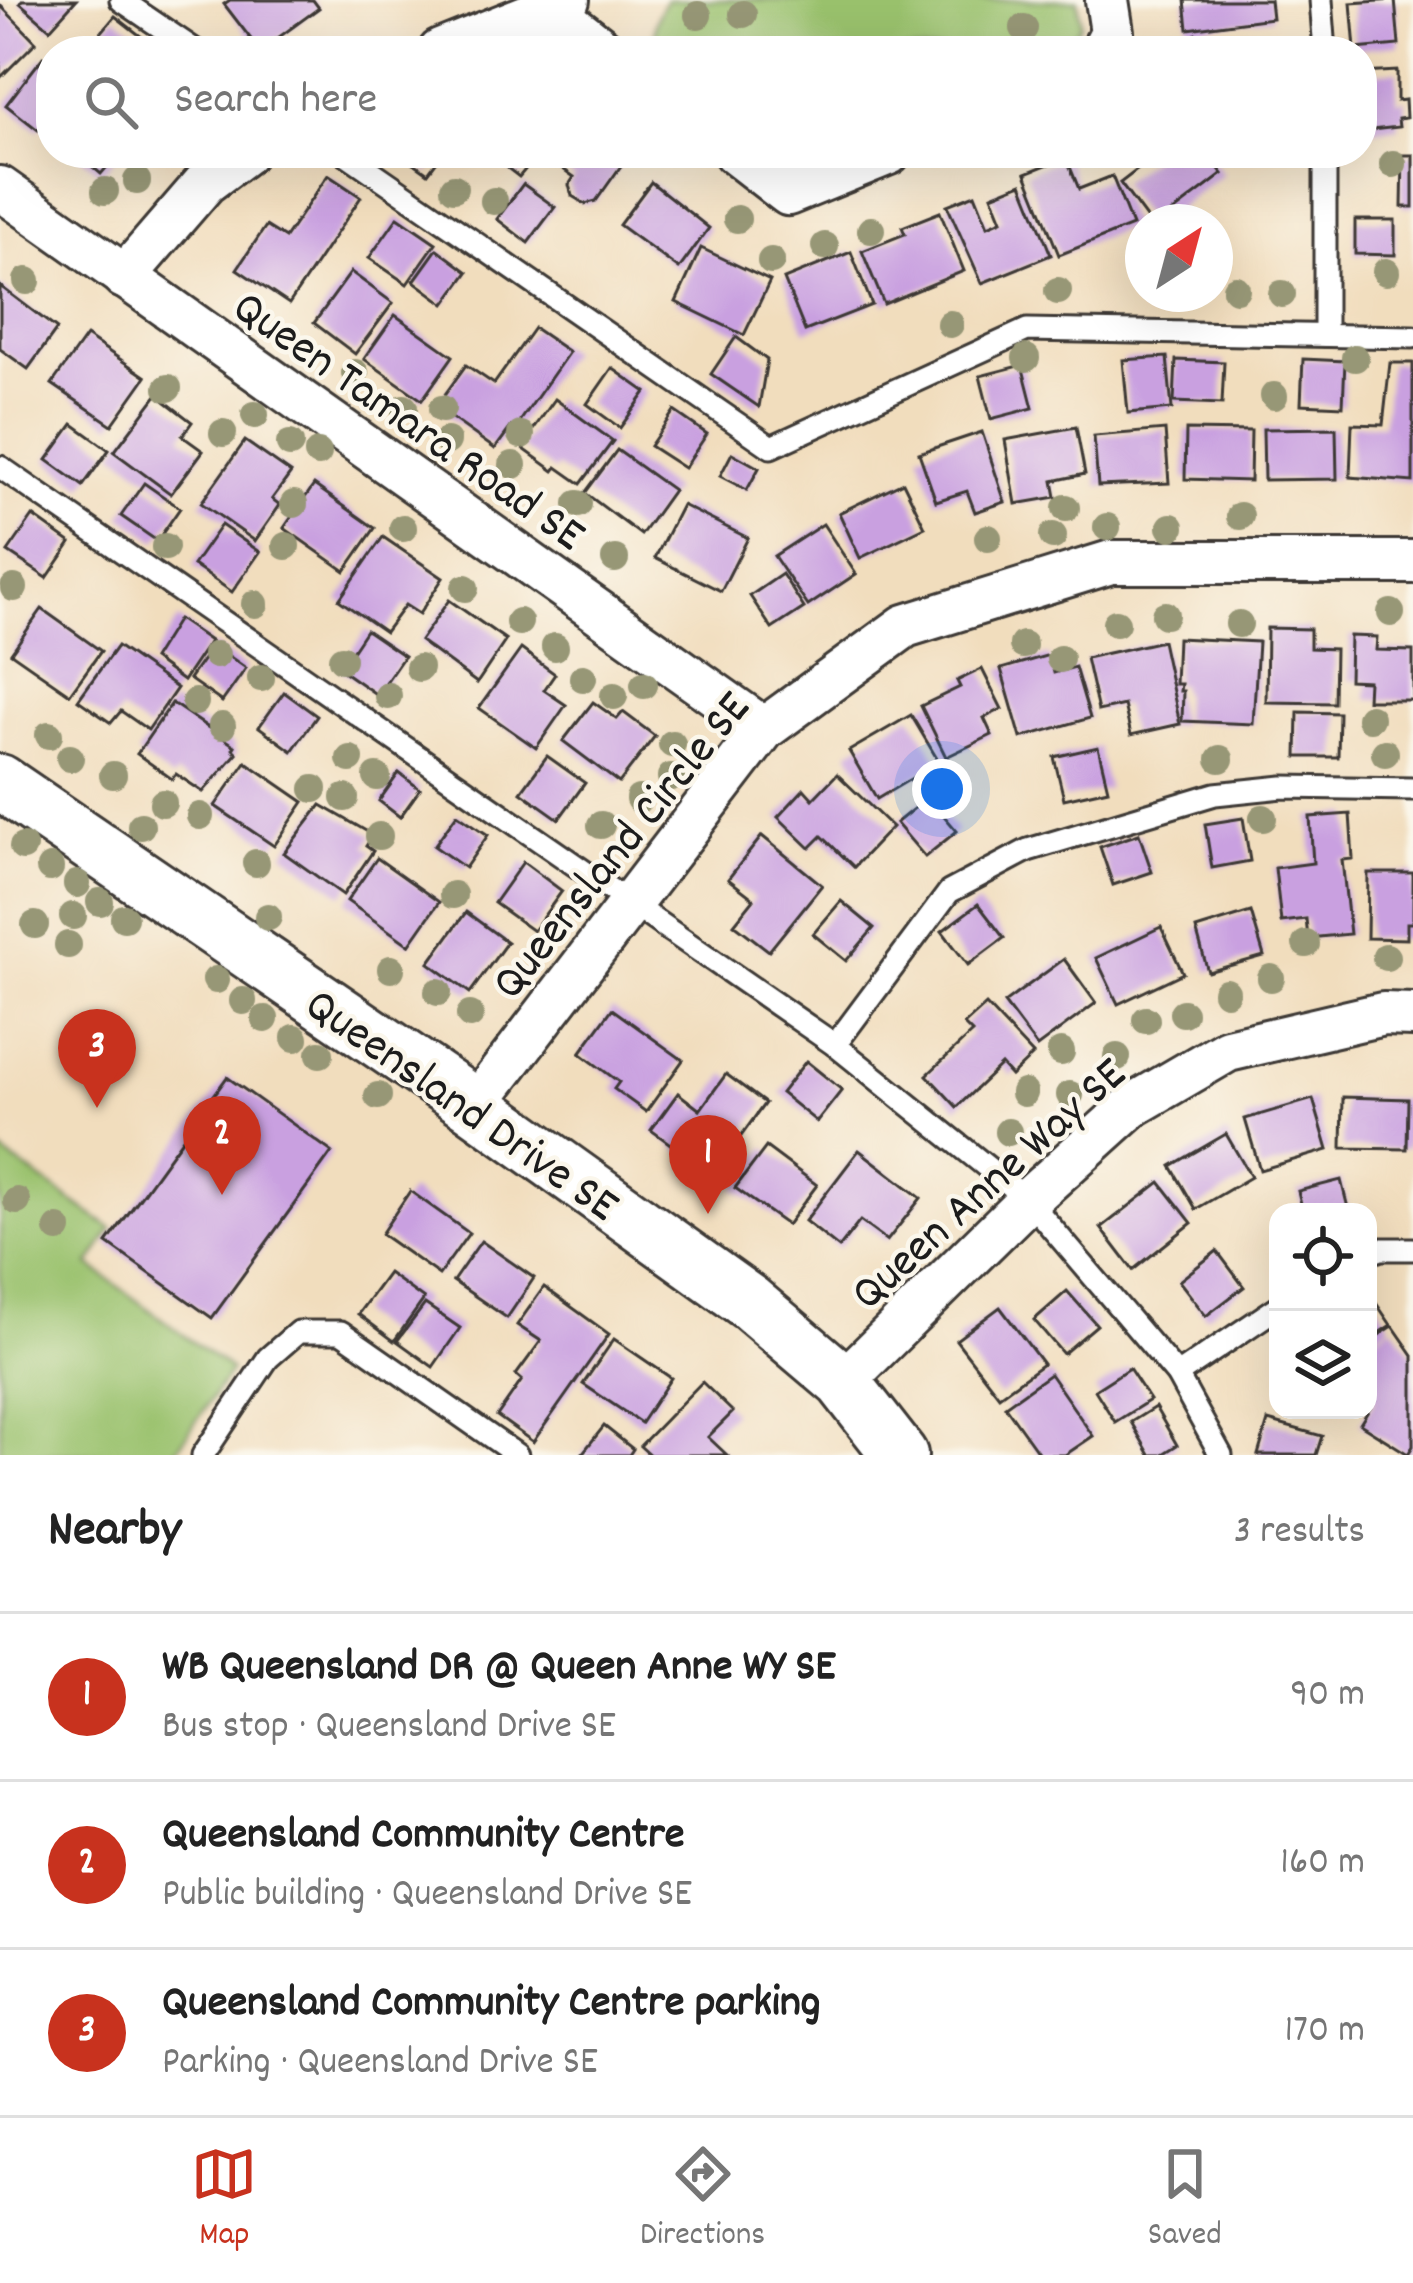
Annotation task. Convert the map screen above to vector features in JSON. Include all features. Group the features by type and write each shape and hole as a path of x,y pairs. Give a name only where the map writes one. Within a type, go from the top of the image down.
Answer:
{"street":[{"path":"1107,0 1110,36"},
{"path":"478,36 559,4 590,36"},
{"path":"124,278 205,183 225,168"},
{"path":"754,168 788,194 852,168"},
{"name":"Queen Tamara Road SE","path":"0,188 764,729"},
{"name":"Queensland Circle SE","path":"475,1106 764,729 905,626 1111,562 1413,562"},
{"name":"Queensland Drive SE","path":"1,785 475,1106 750,1303 843,1382 900,1455"},
{"name":"Queen Anne Way SE","path":"843,1382 1028,1200 1132,1106 1228,1050 1383,1014 1413,1015"}],"lane":[{"path":"121,0 174,36"},
{"path":"1321,0 1324,36"},
{"path":"367,168 771,447 1027,330 1413,337"},
{"path":"1325,168 1325,335"},
{"path":"0,467 835,1045 1028,1200 1177,1375 1222,1455"},
{"path":"835,1045 949,892 1028,850 1215,794 1282,788 1413,789"},
{"path":"1377,1251 1413,1249"},
{"path":"1177,1375 1272,1311"},
{"path":"202,1455 268,1358 298,1332 341,1332 517,1455"}],"green space":[{"path":"667,0 1078,0 1081,23 1074,36 655,36"},
{"path":"0,1151 112,1229 89,1265 231,1370 173,1455 0,1455"}],"building":[{"path":"22,0 76,0 50,29"},
{"path":"230,0 313,0 319,8 281,36 249,36 224,4"},
{"path":"1185,0 1270,0 1272,18 1188,29"},
{"path":"1395,0 1399,45 1377,47 1377,36 1354,36 1351,3"},
{"path":"0,5 36,42 0,78"},
{"path":"115,16 141,36 98,36"},
{"path":"36,66 36,128 6,105"},
{"path":"1397,71 1397,101 1405,100 1406,118 1398,119 1399,127 1377,129 1377,72"},
{"path":"1403,155 1413,155 1413,207 1402,207"},
{"path":"562,168 619,168 596,201 585,204 572,196 569,185 574,177"},
{"path":"1070,168 1079,189 1112,176 1125,208 1125,229 1059,255 1026,173"},
{"path":"1140,168 1218,168 1223,174 1184,204 1136,204 1120,183"},
{"path":"328,175 361,197 289,304 237,269 266,226 285,238"},
{"path":"651,182 709,228 679,269 619,225"},
{"path":"1022,183 1051,255 982,283 947,205 975,194 988,226 1002,220 992,195"},
{"path":"523,184 555,207 528,243 497,219"},
{"path":"940,212 964,271 884,304 862,251 905,234 902,227"},
{"path":"398,217 436,243 407,284 369,258"},
{"path":"1355,220 1395,220 1395,255 1355,254"},
{"path":"701,248 770,281 744,335 676,302"},
{"path":"437,249 468,272 445,304 414,281"},
{"path":"851,252 872,305 805,331 784,279"},
{"path":"351,272 393,303 355,354 314,323"},
{"path":"0,286 57,329 28,369 0,349"},
{"path":"395,315 453,356 422,400 364,359"},
{"path":"534,328 569,352 495,449 436,407 466,365 494,384"},
{"path":"86,336 146,377 112,425 52,384"},
{"path":"736,337 767,360 759,407 711,374"},
{"path":"1167,357 1172,409 1128,413 1123,360"},
{"path":"1303,359 1345,361 1343,406 1301,404"},
{"path":"1176,360 1224,362 1222,404 1174,402"},
{"path":"1390,363 1413,363 1413,482 1350,477 1352,424 1383,425"},
{"path":"1022,365 1033,408 991,419 980,376"},
{"path":"612,368 646,392 620,428 587,404"},
{"path":"157,395 192,422 182,436 203,451 171,494 114,452"},
{"path":"555,399 613,441 581,484 521,447"},
{"path":"674,411 707,434 684,468 650,446"},
{"path":"73,424 109,450 83,486 47,460"},
{"path":"1076,427 1085,474 1053,481 1056,497 1016,504 1005,440"},
{"path":"1336,428 1337,479 1264,480 1263,429"},
{"path":"1165,430 1169,483 1098,486 1094,436"},
{"path":"1186,430 1251,431 1250,481 1185,479"},
{"path":"982,432 1005,502 975,512 967,491 936,501 919,453"},
{"path":"245,441 291,473 272,499 280,505 255,541 201,503"},
{"path":"617,450 673,490 641,535 585,493"},
{"path":"732,453 759,468 747,490 720,476"},
{"path":"903,482 925,527 860,558 839,513"},
{"path":"144,483 180,508 157,541 121,516"},
{"path":"314,485 375,528 345,571 284,528"},
{"path":"682,505 748,538 721,591 655,558"},
{"path":"33,516 71,543 47,578 8,552"},
{"path":"823,524 856,574 808,606 774,556"},
{"path":"221,525 260,552 232,592 193,565"},
{"path":"383,537 443,578 419,614 405,605 385,632 339,600"},
{"path":"782,574 804,608 772,629 750,596"},
{"path":"449,600 506,640 477,683 420,641"},
{"path":"42,609 101,651 70,694 11,653"},
{"path":"178,619 210,641 183,681 153,659"},
{"path":"1267,628 1310,629 1310,648 1335,649 1334,703 1266,702"},
{"path":"366,630 404,656 377,695 340,669"},
{"path":"1350,636 1377,637 1376,650 1413,651 1413,700 1367,700 1368,681 1349,680"},
{"path":"1177,638 1258,642 1253,724 1182,721 1183,691 1181,684 1175,684"},
{"path":"1162,641 1180,724 1131,735 1124,705 1098,711 1086,658"},
{"path":"213,645 246,668 222,702 189,679"},
{"path":"117,646 177,688 148,730 121,711 111,723 78,700"},
{"path":"521,649 555,674 544,690 566,705 536,748 479,708"},
{"path":"1049,655 1054,673 1075,667 1090,718 1021,738 1001,669"},
{"path":"982,669 1002,709 984,718 992,735 946,757 921,706 960,687 957,681"},
{"path":"284,692 317,716 292,751 259,727"},
{"path":"593,702 617,719 623,712 655,736 619,783 563,741"},
{"path":"172,703 235,746 237,753 203,792 176,774 172,779 137,754"},
{"path":"1298,712 1339,713 1338,757 1297,757"},
{"path":"911,715 939,762 877,799 849,751"},
{"path":"1098,747 1108,789 1064,799 1054,757"},
{"path":"547,756 585,783 559,819 521,792"},
{"path":"246,762 304,802 274,846 215,806"},
{"path":"399,773 420,789 400,817 379,801"},
{"path":"837,774 892,827 854,867 822,836 810,848 778,817 804,789 813,799"},
{"path":"928,797 957,831 925,857 896,823"},
{"path":"321,805 373,835 366,846 373,851 343,895 284,853"},
{"path":"457,814 488,835 465,868 434,846"},
{"path":"1350,814 1353,859 1342,860 1350,934 1308,938 1306,919 1281,922 1275,868 1313,863 1310,817"},
{"path":"1243,818 1250,861 1212,868 1205,824"},
{"path":"1139,834 1152,872 1113,885 1100,847"},
{"path":"762,836 822,885 769,951 734,924 754,899 728,879"},
{"path":"377,858 439,902 409,945 347,901"},
{"path":"523,862 562,891 533,931 494,903"},
{"path":"1368,873 1413,873 1413,923 1407,923 1407,939 1367,938"},
{"path":"841,901 874,928 846,961 813,934"},
{"path":"978,904 1004,938 968,965 942,931"},
{"path":"466,912 507,942 470,993 429,963"},
{"path":"1251,912 1264,956 1208,972 1196,929"},
{"path":"1161,927 1183,973 1118,1004 1096,958"},
{"path":"1064,959 1096,1003 1037,1047 1004,1003"},
{"path":"986,1005 1033,1055 1011,1076 1001,1065 957,1107 927,1075 972,1033 964,1025"},
{"path":"612,1009 683,1060 646,1112 614,1089 619,1082 580,1053"},
{"path":"806,1061 842,1090 817,1122 781,1093"},
{"path":"726,1074 765,1103 713,1175 651,1130 678,1093 700,1110"},
{"path":"227,1077 332,1152 212,1318 107,1243"},
{"path":"1343,1097 1408,1099 1407,1149 1342,1148"},
{"path":"1313,1099 1328,1150 1260,1170 1245,1119"},
{"path":"1226,1134 1251,1177 1196,1209 1171,1166"},
{"path":"766,1147 817,1185 787,1225 735,1188"},
{"path":"859,1150 921,1198 887,1241 860,1221 839,1248 805,1221"},
{"path":"1341,1180 1347,1203 1301,1203 1298,1191"},
{"path":"1160,1182 1192,1223 1133,1270 1101,1228"},
{"path":"410,1191 469,1233 439,1275 381,1234"},
{"path":"481,1241 534,1278 507,1318 453,1281"},
{"path":"1217,1251 1244,1287 1206,1316 1179,1281"},
{"path":"388,1273 424,1299 394,1341 358,1314"},
{"path":"544,1287 609,1334 533,1442 497,1416 522,1380 516,1375 541,1341 517,1325"},
{"path":"1067,1291 1097,1325 1063,1354 1034,1320"},
{"path":"425,1304 460,1328 433,1367 397,1341"},
{"path":"1377,1304 1391,1325 1377,1334"},
{"path":"1000,1307 1043,1364 999,1396 956,1340"},
{"path":"1393,1326 1413,1355 1413,1446 1408,1454 1360,1424 1363,1419 1377,1419 1377,1336"},
{"path":"614,1339 671,1378 641,1423 583,1384"},
{"path":"1129,1368 1150,1400 1115,1422 1095,1390"},
{"path":"1050,1374 1093,1436 1065,1455 1040,1455 1005,1406"},
{"path":"702,1382 733,1412 708,1437 727,1455 650,1455 640,1446"},
{"path":"1155,1407 1177,1445 1161,1455 1150,1455 1131,1422"},
{"path":"1268,1421 1322,1436 1316,1455 1258,1455"},
{"path":"604,1426 633,1449 629,1455 581,1455"}],"place":[{"name":"Queensland Community Centre parking","path":"97,1108"},
{"name":"Queensland Community Centre","path":"222,1195"},
{"name":"WB Queensland DR @ Queen Anne WY SE","path":"708,1214"}]}
